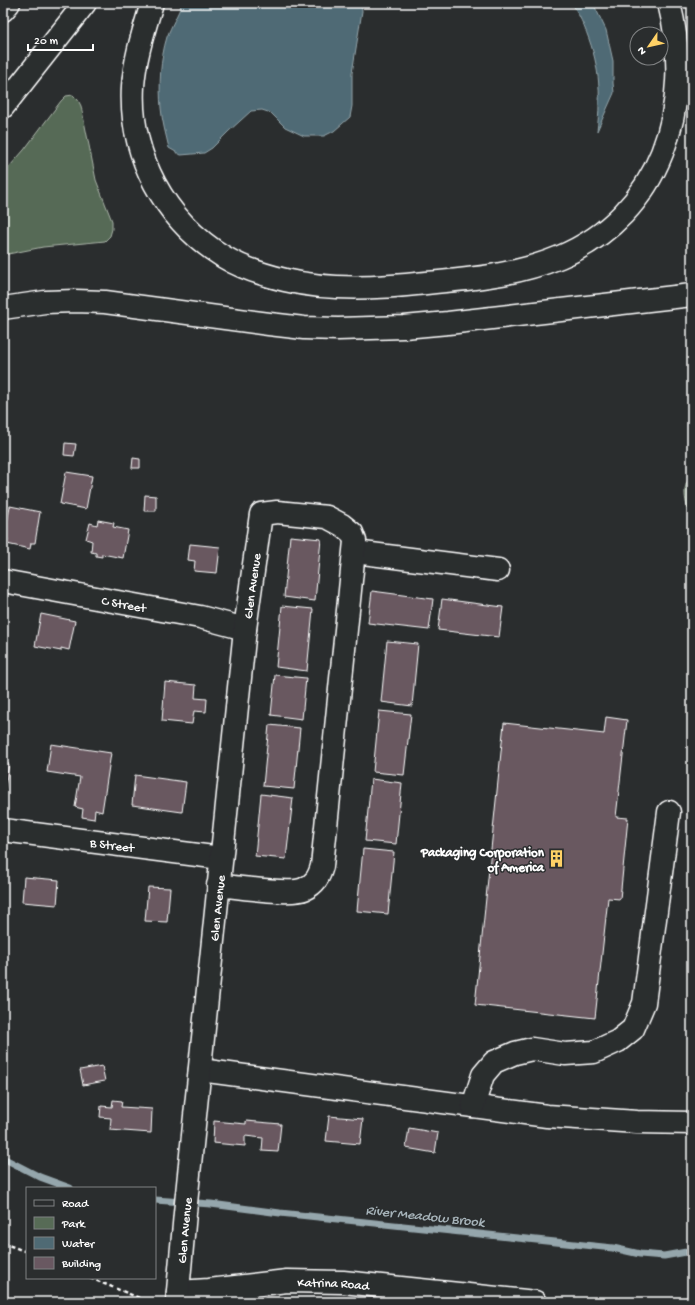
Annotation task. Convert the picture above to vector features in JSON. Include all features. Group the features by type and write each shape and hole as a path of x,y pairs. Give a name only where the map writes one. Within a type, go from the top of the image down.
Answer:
{"main road":[{"path":"3,10 8,3"},
{"path":"3,107 85,3"},
{"path":"152,3 136,59 133,86 134,111 137,135 144,159 164,200 182,222 208,246 225,258 244,267 266,275 306,284 365,288 407,286 473,278 515,271 539,265 581,247 618,221 641,195 657,173 667,154 675,132 683,88 683,62 680,38 669,3"},
{"path":"3,308 45,302 105,302 304,328 345,329 404,327 448,323 692,295"},
{"name":"Glen Avenue","path":"178,1297 185,1213 245,629 261,514 278,512 327,517 342,524 352,533 355,541 355,552"},
{"path":"218,885 281,891 303,890 313,884 319,876 322,866 355,552 498,570"},
{"name":"C Street","path":"3,581 200,617 245,629"},
{"path":"474,1106 482,1076 494,1062 516,1053 532,1049 566,1054 594,1052 618,1041 633,1029 644,1003 668,812"},
{"name":"B Street","path":"3,830 221,858"},
{"path":"200,1070 547,1116 637,1122 692,1123"},
{"name":"Katrina Road","path":"178,1297 210,1290 287,1281 342,1282 535,1302"}],"path":[{"path":"3,1242 26,1252"},
{"path":"92,1279 149,1302"}],"green space":[{"path":"73,95 81,106 96,180 112,221 110,236 105,241 43,247 3,255 3,174 24,150 61,101 66,96"},
{"path":"692,476 692,520 686,503 685,491 688,480"}],"water":[{"path":"182,3 361,3 362,11 352,73 352,106 350,117 334,131 324,136 304,136 285,127 271,113 262,110 251,111 212,148 204,153 181,155 169,148 162,113 160,90 161,72 167,37"},
{"path":"572,3 593,3 606,30 613,61 614,93 597,131 599,91 596,65 589,39"}],"building":[{"path":"65,443 76,444 74,456 64,455"},
{"path":"133,458 140,459 140,468 132,468"},
{"path":"66,472 92,476 86,509 60,504"},
{"path":"145,495 156,496 156,511 144,511"},
{"path":"10,506 40,512 35,543 31,543 30,549 7,544 8,539 4,538 5,536 3,536 3,522 7,523"},
{"path":"98,520 114,523 113,527 128,530 123,558 102,554 102,557 96,556 96,553 91,552 92,541 86,539 90,523 97,525"},
{"path":"290,536 321,539 315,601 284,597"},
{"path":"190,544 220,547 217,573 194,571 195,561 188,560"},
{"path":"372,591 433,599 429,630 368,623"},
{"path":"442,599 503,607 499,637 438,630"},
{"path":"282,606 313,609 307,671 276,667"},
{"path":"41,614 75,621 69,650 61,648 61,651 35,646"},
{"path":"387,641 418,644 412,706 381,702"},
{"path":"275,675 306,678 302,719 271,715"},
{"path":"165,682 196,685 195,698 207,699 206,712 194,711 192,724 162,721"},
{"path":"379,711 411,714 404,775 373,772"},
{"name":"Packaging Corporation of America","path":"606,717 627,720 616,817 628,818 620,899 608,898 595,1018 475,1005 504,723 604,734"},
{"path":"269,725 300,728 294,789 263,786"},
{"path":"51,744 111,753 102,812 95,810 94,819 82,817 83,809 75,807 80,777 47,772"},
{"path":"3,763 9,764 3,798"},
{"path":"135,775 186,782 182,812 132,805"},
{"path":"371,779 402,783 396,844 365,841"},
{"path":"261,794 293,798 286,859 255,856"},
{"path":"363,849 394,852 388,914 357,911"},
{"path":"24,877 59,880 57,905 22,902"},
{"path":"148,887 170,888 167,922 145,921"},
{"path":"102,1066 105,1081 83,1085 80,1070"},
{"path":"113,1100 122,1101 121,1107 152,1109 151,1133 110,1130 111,1118 100,1117 101,1106 112,1107"},
{"path":"329,1116 363,1119 360,1144 326,1141"},
{"path":"214,1121 246,1124 246,1121 281,1124 278,1152 262,1151 263,1138 245,1136 245,1146 213,1143"},
{"path":"409,1128 438,1133 435,1153 406,1148"}],"waterway":[{"name":"River Meadow Brook","path":"3,1158 40,1177 67,1187"},
{"name":"River Meadow Brook","path":"156,1200 211,1204 280,1213 613,1248 640,1254 664,1256 692,1251"}],"place":[{"name":"Packaging Corporation of America","path":"557,858"}]}
